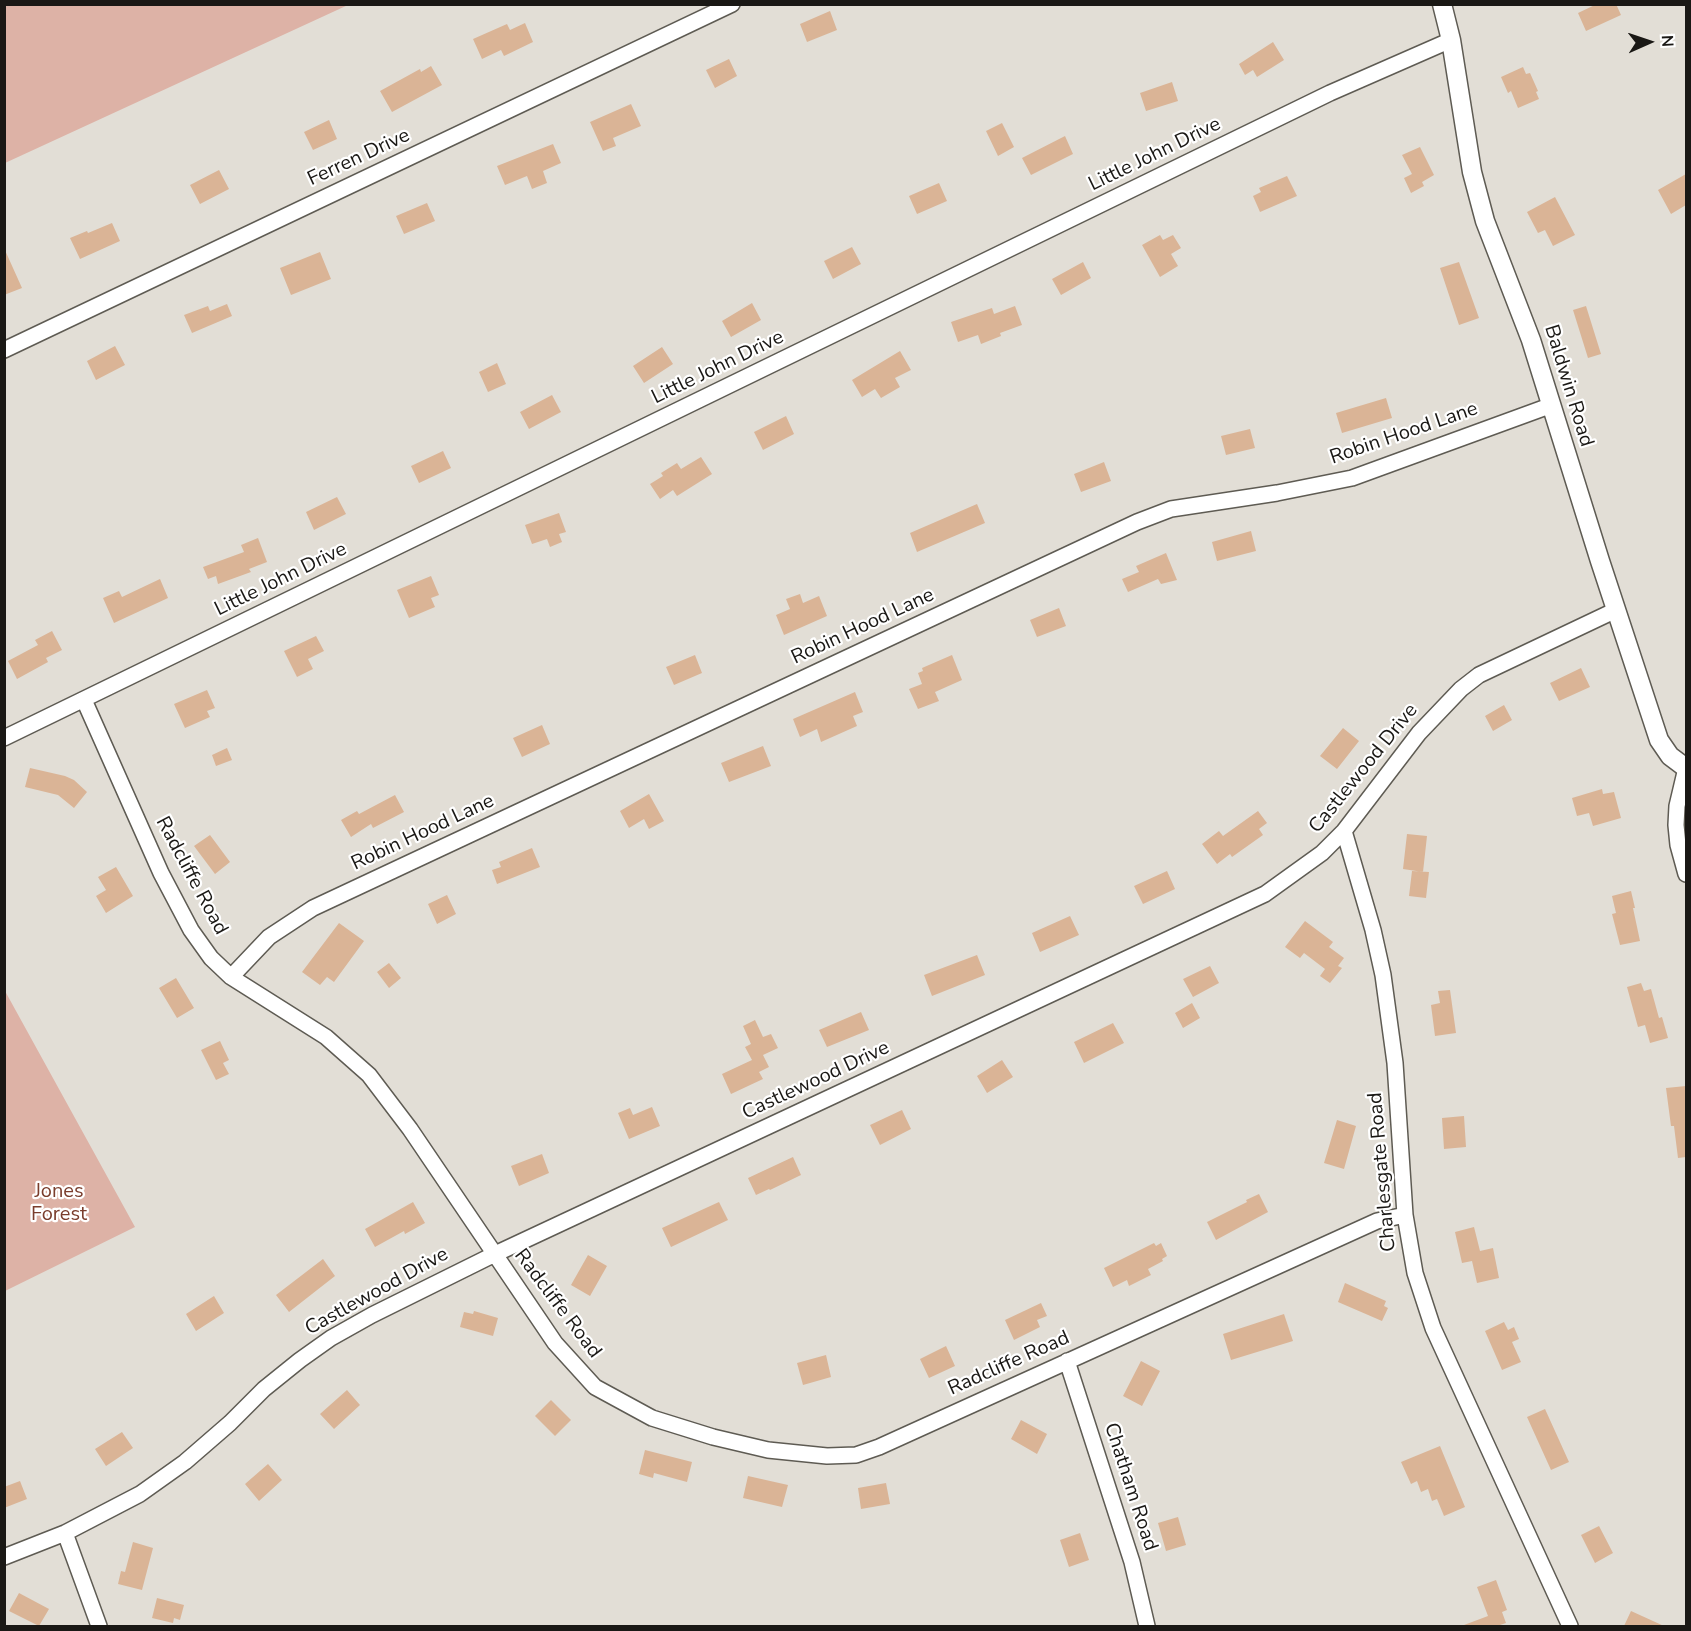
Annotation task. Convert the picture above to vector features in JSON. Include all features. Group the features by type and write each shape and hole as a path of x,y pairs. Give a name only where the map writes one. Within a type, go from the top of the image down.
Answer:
{"street":[{"name":"Ferren Drive","path":"4,350 732,4"},
{"name":"Baldwin Road","path":"1442,4 1451,40 1478,198 1493,245 1524,321 1659,740 1670,756 1686,768"},
{"name":"Little John Drive","path":"4,738 1330,93 1451,40"},
{"name":"Robin Hood Lane","path":"231,977 270,937 313,908 1137,522 1171,509 1277,493 1352,478 1552,405"},
{"name":"Castlewood Drive","path":"4,1557 65,1533 140,1494 185,1462 230,1423 264,1389 300,1360 331,1338 421,1289 1255,900 1322,853 1344,831 1419,733 1461,689 1479,675 1616,610"},
{"name":"Radcliffe Road","path":"84,699 161,873 191,930 211,958 231,977 326,1037 369,1075 410,1129 555,1343 595,1387 652,1418 713,1437 768,1450 826,1456 856,1455 1377,1221 1405,1215"},
{"path":"1686,768 1677,806 1676,825 1678,845 1686,874"},
{"name":"Charlesgate Road","path":"1344,831 1373,930 1383,975 1395,1063 1405,1215 1415,1273 1433,1328 1570,1626"},
{"name":"Chatham Road","path":"1067,1361 1129,1552 1147,1626"},
{"path":"65,1533 99,1626"}],"green space":[{"path":"5,4 348,4 348,5 5,163"},
{"name":"Jones Forest","path":"5,991 135,1227 4,1291"}],"building":[{"path":"1597,4 1616,4 1621,15 1586,31 1578,13"},
{"path":"830,11 837,30 807,42 800,24"},
{"path":"525,23 533,42 504,56 501,50 482,59 473,39 507,24 510,30"},
{"path":"1273,42 1284,60 1257,77 1253,70 1245,75 1239,64"},
{"path":"729,59 737,76 715,88 706,70"},
{"path":"431,66 442,85 392,112 380,91 420,69 421,72"},
{"path":"1523,67 1526,74 1530,73 1539,99 1518,108 1511,91 1508,93 1501,77"},
{"path":"1172,82 1178,101 1146,111 1140,93"},
{"path":"631,104 641,126 613,138 616,146 603,151 590,122"},
{"path":"329,120 337,139 313,150 304,132"},
{"path":"1002,123 1014,147 998,156 986,131"},
{"path":"1065,136 1073,154 1031,175 1022,158"},
{"path":"553,144 561,163 543,171 547,183 532,189 527,176 505,185 497,166"},
{"path":"1420,147 1434,175 1422,182 1424,186 1411,193 1404,178 1412,174 1402,155"},
{"path":"219,170 229,189 200,204 190,185"},
{"path":"1686,174 1686,205 1671,214 1658,190"},
{"path":"1287,176 1297,196 1260,212 1253,196 1261,192 1259,188"},
{"path":"939,183 947,201 917,214 909,196"},
{"path":"1555,197 1575,235 1553,246 1545,230 1538,233 1527,212"},
{"path":"427,203 435,221 404,234 396,216"},
{"path":"112,223 120,241 80,259 70,238"},
{"path":"1160,235 1163,240 1173,235 1181,248 1171,254 1178,266 1160,277 1142,245"},
{"path":"852,247 861,264 833,279 824,261"},
{"path":"4,248 22,288 4,295"},
{"path":"320,252 331,279 291,295 280,268"},
{"path":"1083,262 1091,278 1061,295 1052,279"},
{"path":"1459,262 1479,318 1459,325 1440,268"},
{"path":"752,303 761,320 731,337 722,321"},
{"path":"227,304 232,316 192,333 184,315 208,306 210,311"},
{"path":"1015,306 1022,325 1000,333 1001,336 981,344 978,335 958,342 951,322 992,308 994,314"},
{"path":"1586,306 1601,354 1588,358 1573,310"},
{"path":"115,346 125,365 96,380 87,361"},
{"path":"662,347 673,364 644,383 633,366"},
{"path":"900,351 911,370 895,378 900,387 881,398 875,389 862,397 852,380"},
{"path":"497,363 506,384 488,392 479,372"},
{"path":"552,395 561,412 529,429 520,412"},
{"path":"1386,398 1392,418 1342,433 1336,413"},
{"path":"786,416 794,434 763,450 754,432"},
{"path":"1250,429 1255,448 1226,455 1221,436"},
{"path":"443,451 451,468 419,483 411,466"},
{"path":"701,457 712,474 677,496 673,490 660,499 650,484 663,476 661,473 677,463 681,469"},
{"path":"1104,462 1111,481 1081,492 1074,474"},
{"path":"337,497 346,514 314,530 306,512"},
{"path":"977,504 985,523 917,552 910,533"},
{"path":"559,513 566,532 559,534 562,542 550,547 547,539 532,544 525,525"},
{"path":"1251,531 1256,551 1217,561 1212,542"},
{"path":"258,538 267,562 249,569 251,572 218,584 216,576 208,579 203,567 244,552 241,545"},
{"path":"1166,553 1177,580 1161,584 1158,579 1128,592 1122,579 1139,572 1136,566"},
{"path":"431,576 439,595 431,598 435,607 409,618 397,590"},
{"path":"160,579 168,598 114,623 103,598 119,591 122,597"},
{"path":"800,594 803,603 819,596 827,616 784,635 776,615 790,609 786,599"},
{"path":"1059,608 1066,626 1037,637 1030,620"},
{"path":"52,631 62,650 46,658 48,662 17,679 8,661 38,645 35,640"},
{"path":"316,636 324,651 308,659 313,669 297,677 284,651"},
{"path":"695,655 702,673 674,685 666,667"},
{"path":"952,655 962,680 935,692 939,701 918,709 909,689 922,684 918,673 923,671 922,668"},
{"path":"1581,668 1590,687 1559,701 1550,683"},
{"path":"207,690 215,708 207,711 210,717 185,728 174,704"},
{"path":"855,692 863,712 853,716 857,726 821,742 817,729 800,737 793,719"},
{"path":"1504,705 1512,720 1493,731 1485,716"},
{"path":"542,725 550,744 522,757 513,738"},
{"path":"1343,728 1359,741 1337,769 1320,756"},
{"path":"763,746 771,766 729,782 721,763"},
{"path":"227,748 232,760 216,766 212,755"},
{"path":"30,768 65,776 74,780 87,792 74,808 58,795 25,787"},
{"path":"1602,789 1603,794 1614,792 1621,818 1593,826 1589,813 1577,816 1572,798"},
{"path":"649,794 664,821 649,829 644,819 629,828 620,811"},
{"path":"395,795 404,812 373,828 371,824 351,837 341,820 357,811 359,814"},
{"path":"1258,811 1267,823 1259,829 1263,835 1232,857 1230,854 1217,864 1202,844 1219,831 1223,836"},
{"path":"1407,834 1427,836 1423,872 1403,869"},
{"path":"210,835 230,862 215,874 194,846"},
{"path":"532,848 540,867 497,884 492,870 501,867 499,862"},
{"path":"116,867 133,896 106,913 96,896 106,890 98,877"},
{"path":"1167,871 1175,889 1143,904 1134,886"},
{"path":"1412,871 1429,872 1426,898 1409,896"},
{"path":"1631,891 1640,941 1620,945 1612,914 1616,913 1612,896"},
{"path":"447,895 456,914 437,924 428,904"},
{"path":"1070,916 1079,935 1040,952 1032,933"},
{"path":"1305,921 1333,942 1329,947 1344,958 1338,966 1342,968 1330,983 1320,976 1325,969 1304,953 1300,958 1285,947"},
{"path":"339,923 364,941 334,982 327,977 320,985 302,972"},
{"path":"977,955 985,975 932,996 924,975"},
{"path":"389,963 401,978 389,988 377,972"},
{"path":"1210,966 1219,983 1193,997 1183,979"},
{"path":"176,978 194,1008 177,1018 159,988"},
{"path":"1641,983 1644,991 1651,989 1659,1018 1662,1017 1668,1038 1650,1043 1645,1025 1638,1027 1627,987"},
{"path":"1450,990 1456,1033 1435,1036 1431,1005 1440,1003 1438,991"},
{"path":"1192,1003 1200,1018 1183,1028 1175,1013"},
{"path":"861,1012 869,1030 827,1047 819,1030"},
{"path":"755,1020 763,1037 771,1034 778,1048 763,1055 769,1067 759,1072 763,1079 731,1094 722,1074 752,1060 745,1047 751,1044 743,1026"},
{"path":"1113,1023 1124,1043 1084,1063 1074,1042"},
{"path":"220,1041 229,1060 223,1063 229,1074 216,1080 201,1050"},
{"path":"1002,1060 1013,1077 987,1093 977,1076"},
{"path":"1686,1086 1686,1157 1678,1158 1666,1088"},
{"path":"652,1107 660,1126 629,1139 618,1113 630,1108 633,1115"},
{"path":"902,1110 911,1129 880,1145 870,1125"},
{"path":"1464,1116 1466,1147 1444,1149 1442,1118"},
{"path":"1337,1120 1356,1126 1344,1169 1324,1163"},
{"path":"542,1154 549,1173 519,1186 511,1166"},
{"path":"793,1157 801,1175 756,1195 748,1178"},
{"path":"1259,1194 1268,1212 1216,1240 1207,1222"},
{"path":"413,1202 425,1223 405,1234 404,1231 375,1247 365,1229"},
{"path":"719,1202 728,1220 671,1247 662,1228"},
{"path":"1474,1227 1480,1251 1493,1248 1499,1278 1477,1283 1472,1261 1462,1263 1455,1232"},
{"path":"1154,1243 1156,1246 1161,1243 1167,1256 1162,1259 1163,1261 1148,1269 1151,1275 1129,1286 1127,1280 1113,1287 1104,1268"},
{"path":"588,1255 607,1266 590,1296 571,1285"},
{"path":"323,1259 335,1276 289,1312 276,1295"},
{"path":"1345,1283 1386,1301 1384,1306 1388,1308 1382,1321 1338,1302"},
{"path":"214,1296 224,1313 196,1331 186,1314"},
{"path":"1041,1303 1047,1316 1037,1320 1040,1327 1014,1340 1005,1320"},
{"path":"474,1311 498,1318 493,1336 460,1327 464,1312 473,1314"},
{"path":"1284,1314 1293,1341 1231,1360 1223,1334"},
{"path":"1504,1322 1508,1330 1514,1327 1519,1339 1512,1342 1521,1362 1502,1370 1485,1331"},
{"path":"946,1346 955,1366 929,1378 920,1359"},
{"path":"826,1355 831,1377 803,1385 797,1363"},
{"path":"1141,1361 1160,1371 1142,1406 1123,1396"},
{"path":"347,1390 360,1405 334,1429 320,1414"},
{"path":"551,1400 571,1420 555,1436 535,1416"},
{"path":"1545,1409 1569,1462 1551,1470 1527,1417"},
{"path":"1021,1420 1047,1434 1037,1454 1011,1439"},
{"path":"122,1432 133,1448 106,1466 95,1449"},
{"path":"1440,1446 1465,1507 1444,1516 1437,1499 1432,1501 1428,1489 1421,1492 1417,1481 1411,1484 1401,1462"},
{"path":"645,1450 692,1462 687,1482 654,1473 653,1478 639,1474"},
{"path":"268,1464 282,1480 259,1501 245,1484"},
{"path":"748,1476 788,1485 782,1507 743,1498"},
{"path":"20,1481 27,1499 4,1508 4,1487"},
{"path":"886,1483 890,1504 861,1509 858,1488"},
{"path":"1178,1517 1186,1545 1166,1551 1158,1523"},
{"path":"1599,1526 1613,1553 1595,1563 1581,1535"},
{"path":"1080,1533 1089,1560 1069,1567 1060,1540"},
{"path":"133,1542 153,1548 142,1590 118,1584 121,1571 125,1572"},
{"path":"1496,1580 1507,1610 1502,1612 1506,1623 1497,1626 1464,1626 1488,1616 1477,1587"},
{"path":"19,1593 49,1609 39,1626 9,1611"},
{"path":"157,1598 184,1605 180,1620 174,1618 173,1623 152,1618"},
{"path":"1631,1611 1664,1626 1624,1626"}]}
